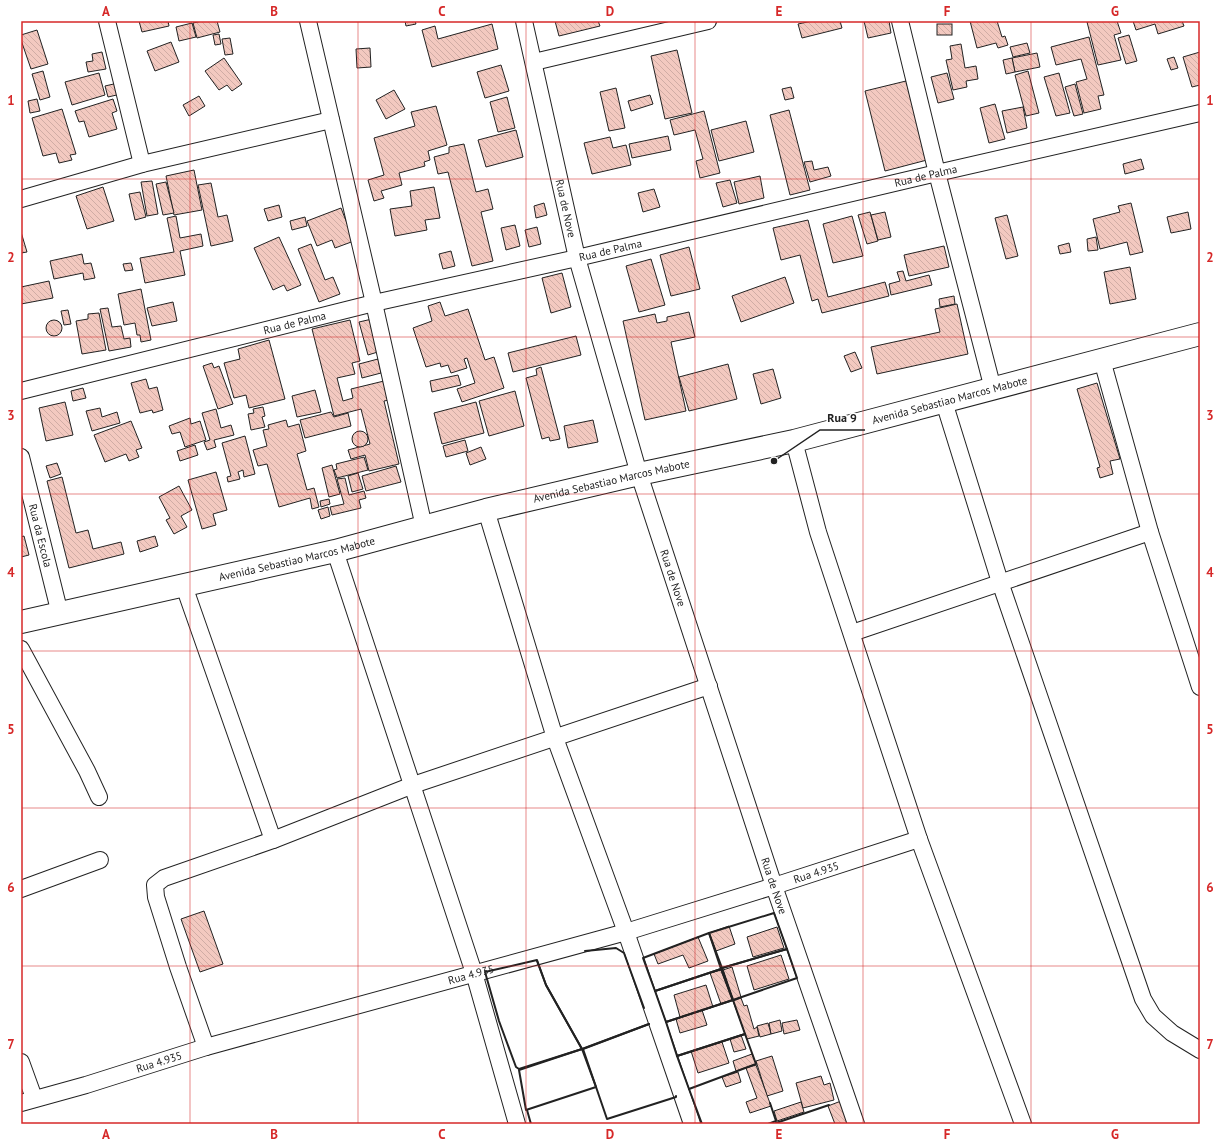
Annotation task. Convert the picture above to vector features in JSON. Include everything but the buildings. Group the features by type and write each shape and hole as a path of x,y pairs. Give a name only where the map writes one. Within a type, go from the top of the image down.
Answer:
{"main road":[{"name":"Avenida Sebastiao Marcos Mabote","path":"21,622 335,551 486,510 639,474 794,441 1200,334"}],"street":[{"path":"107,21 142,164"},
{"path":"308,21 374,303 424,527"},
{"name":"Rua de Nove","path":"524,21 578,258 639,474 774,886 856,1124"},
{"path":"534,62 708,21"},
{"path":"900,21 937,173 993,389"},
{"name":"Rua de Palma","path":"21,391 374,303 578,258 937,173 1200,113"},
{"path":"21,199 142,164 332,120"},
{"path":"1102,360 1150,532 1200,687"},
{"path":"944,402 1000,582 1143,999 1153,1016 1167,1029 1200,1050"},
{"path":"794,441 818,532 919,839 1023,1124"},
{"name":"Rua da Escola","path":"21,457 60,614"},
{"path":"486,510 555,738 626,932 692,1124"},
{"path":"852,633 1150,532"},
{"path":"335,551 474,973 517,1124"},
{"path":"184,586 273,840"},
{"path":"21,649 87,771 99,797"},
{"path":"206,1047 156,897 155,885 164,878 273,840 413,785 709,686"},
{"name":"Rua 4.935","path":"28,1100 86,1085 206,1047 626,932 919,839"},
{"path":"21,889 100,860"},
{"path":"21,1062 28,1100"}],"wall":[{"path":"774,913 787,949 722,968 709,933 774,913"},
{"path":"709,933 721,969 655,991 643,958 709,933"},
{"path":"585,951 616,948 624,953 644,1008"},
{"path":"787,949 797,978 733,1000 722,968 787,949"},
{"path":"537,960 546,985 582,1049 519,1069 516,1067 499,1021 485,972 537,960"},
{"path":"537,961 546,985 582,1049 649,1024"},
{"path":"721,969 733,1000 666,1022 655,991 721,969"},
{"path":"733,1000 745,1034 677,1056 666,1022 733,1000"},
{"path":"649,1024 583,1049 607,1119 676,1096"},
{"path":"745,1034 756,1064 689,1089 677,1056 745,1034"},
{"path":"582,1049 596,1087 526,1110 519,1070 582,1049"},
{"path":"689,1089 702,1124"},
{"path":"768,1124 776,1121 770,1103"},
{"path":"776,1123 829,1105"},
{"path":"527,1110 531,1124"}],"place":[{"name":"Rua 9","path":"774,461"}]}
